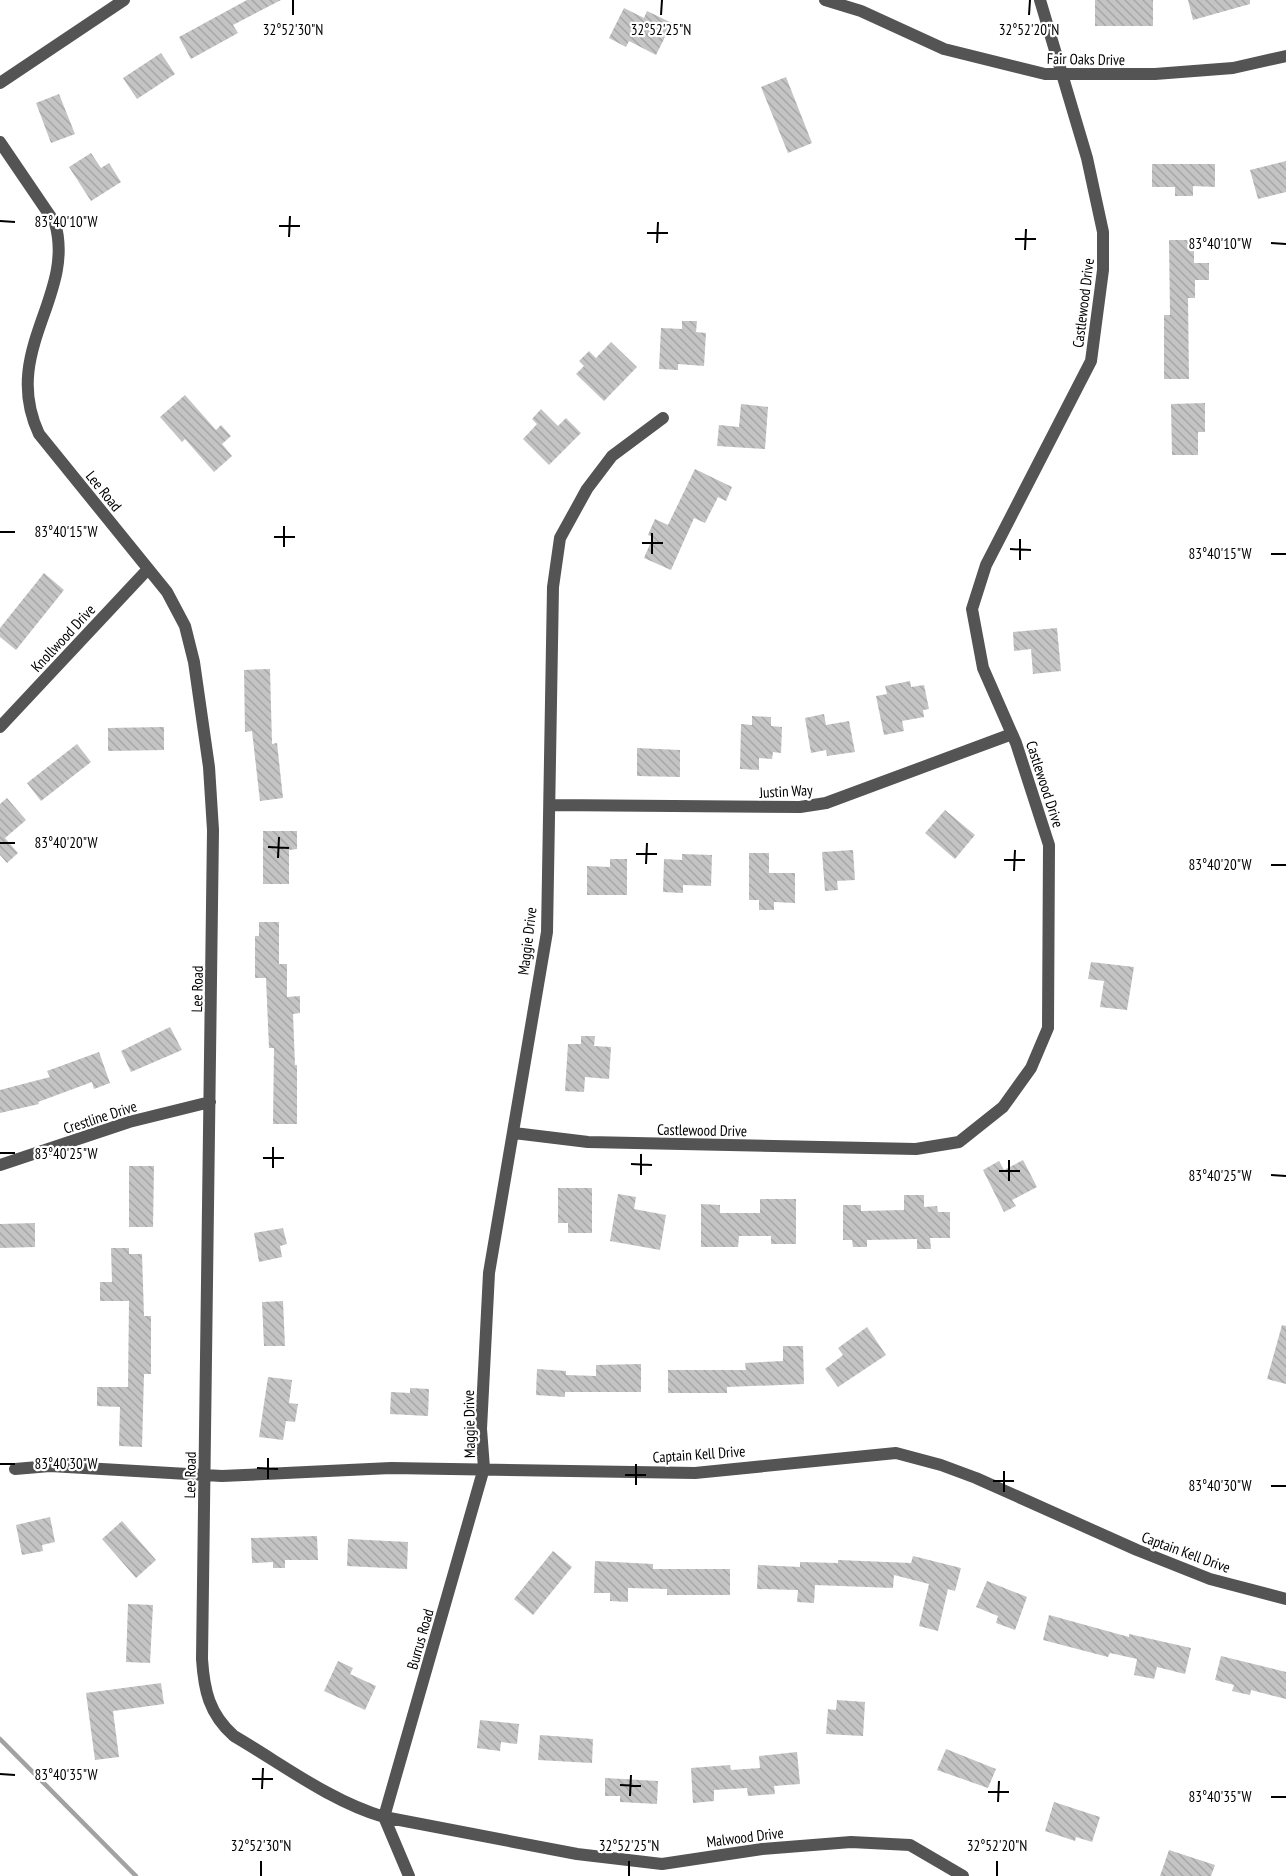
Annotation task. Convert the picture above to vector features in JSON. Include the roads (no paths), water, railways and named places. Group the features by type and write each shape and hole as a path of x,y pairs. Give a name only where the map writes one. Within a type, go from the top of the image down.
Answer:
{"street":[{"path":"0,83 124,0"},
{"name":"Fair Oaks Drive","path":"825,0 861,11 944,49 1045,74 1155,74 1233,68 1286,56"},
{"name":"Castlewood Drive","path":"513,1133 588,1142 916,1149 959,1142 1003,1107 1031,1068 1048,1028 1049,845 1012,734 983,668 972,609 986,565 1091,361 1103,270 1103,232 1087,158 1040,0"},
{"name":"Lee Road","path":"0,142 55,224 59,238 54,268 21,365 21,388 25,406 39,434 167,592 185,626 194,662 209,767 213,830 202,1659 208,1701 220,1723 234,1736 337,1797 364,1811 384,1817"},
{"name":"Maggie Drive","path":"484,1468 481,1430 489,1273 529,1025 547,932 553,587 560,538 587,489 612,456 663,418"},
{"name":"Knollwood Drive","path":"0,727 148,569"},
{"name":"Justin Way","path":"550,805 800,807 826,803 1012,734"},
{"name":"Crestline Drive","path":"0,1165 129,1122 210,1102"},
{"name":"Captain Kell Drive","path":"15,1469 50,1466 205,1476 391,1468 695,1473 896,1453 941,1465 976,1478 1137,1550 1210,1579 1286,1599"},
{"name":"Burrus Road","path":"384,1817 484,1468"},
{"path":"384,1817 410,1876"},
{"name":"Malwood Drive","path":"384,1817 577,1854 662,1864 773,1848 851,1842 910,1845 963,1876"}],"waterway":[{"path":"0,1739 136,1876"}]}
